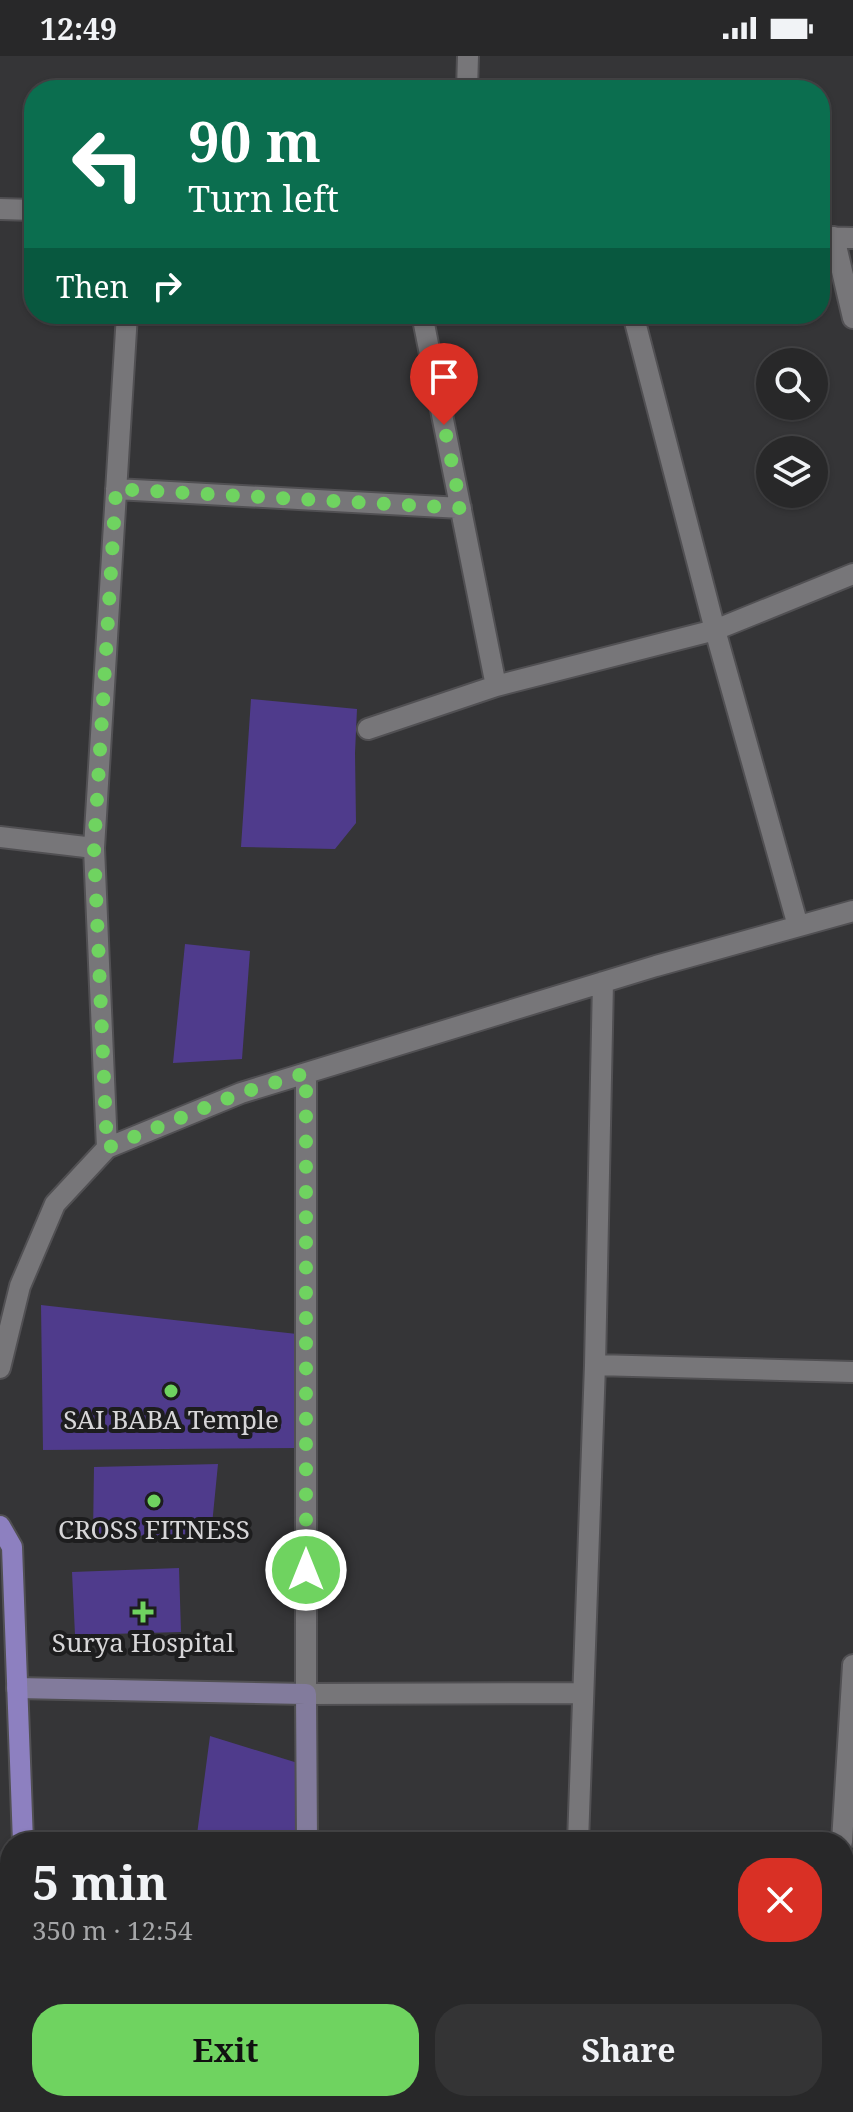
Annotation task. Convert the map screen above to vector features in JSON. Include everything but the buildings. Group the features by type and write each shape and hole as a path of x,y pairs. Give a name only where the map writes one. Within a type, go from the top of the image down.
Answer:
{"main road":[{"path":"0,1526 12,1547 23,1832"}],"street":[{"path":"467,80 468,56"},
{"path":"0,209 24,210"},
{"path":"836,237 853,318"},
{"path":"107,1148 94,848 126,324"},
{"path":"424,324 496,686"},
{"path":"636,324 715,630 798,926"},
{"path":"116,489 461,508"},
{"path":"368,729 496,686 715,630 853,574"},
{"path":"0,837 94,848"},
{"path":"0,1368 20,1286 55,1204 107,1148 241,1093 603,982 853,911"},
{"path":"578,1832 595,1365 603,982"},
{"path":"306,1073 307,1832"},
{"path":"595,1365 853,1372"},
{"path":"843,1832 853,1665"},
{"path":"17,1688 306,1694 583,1693"}],"place":[{"name":"SAI BABA Temple","path":"171,1391"},
{"name":"CROSS FITNESS","path":"154,1501"},
{"name":"Surya Hospital","path":"143,1612"}],"route":[{"path":"306,1570 306,1073 241,1093 107,1148 94,848 116,489 461,508 444,425"}]}
